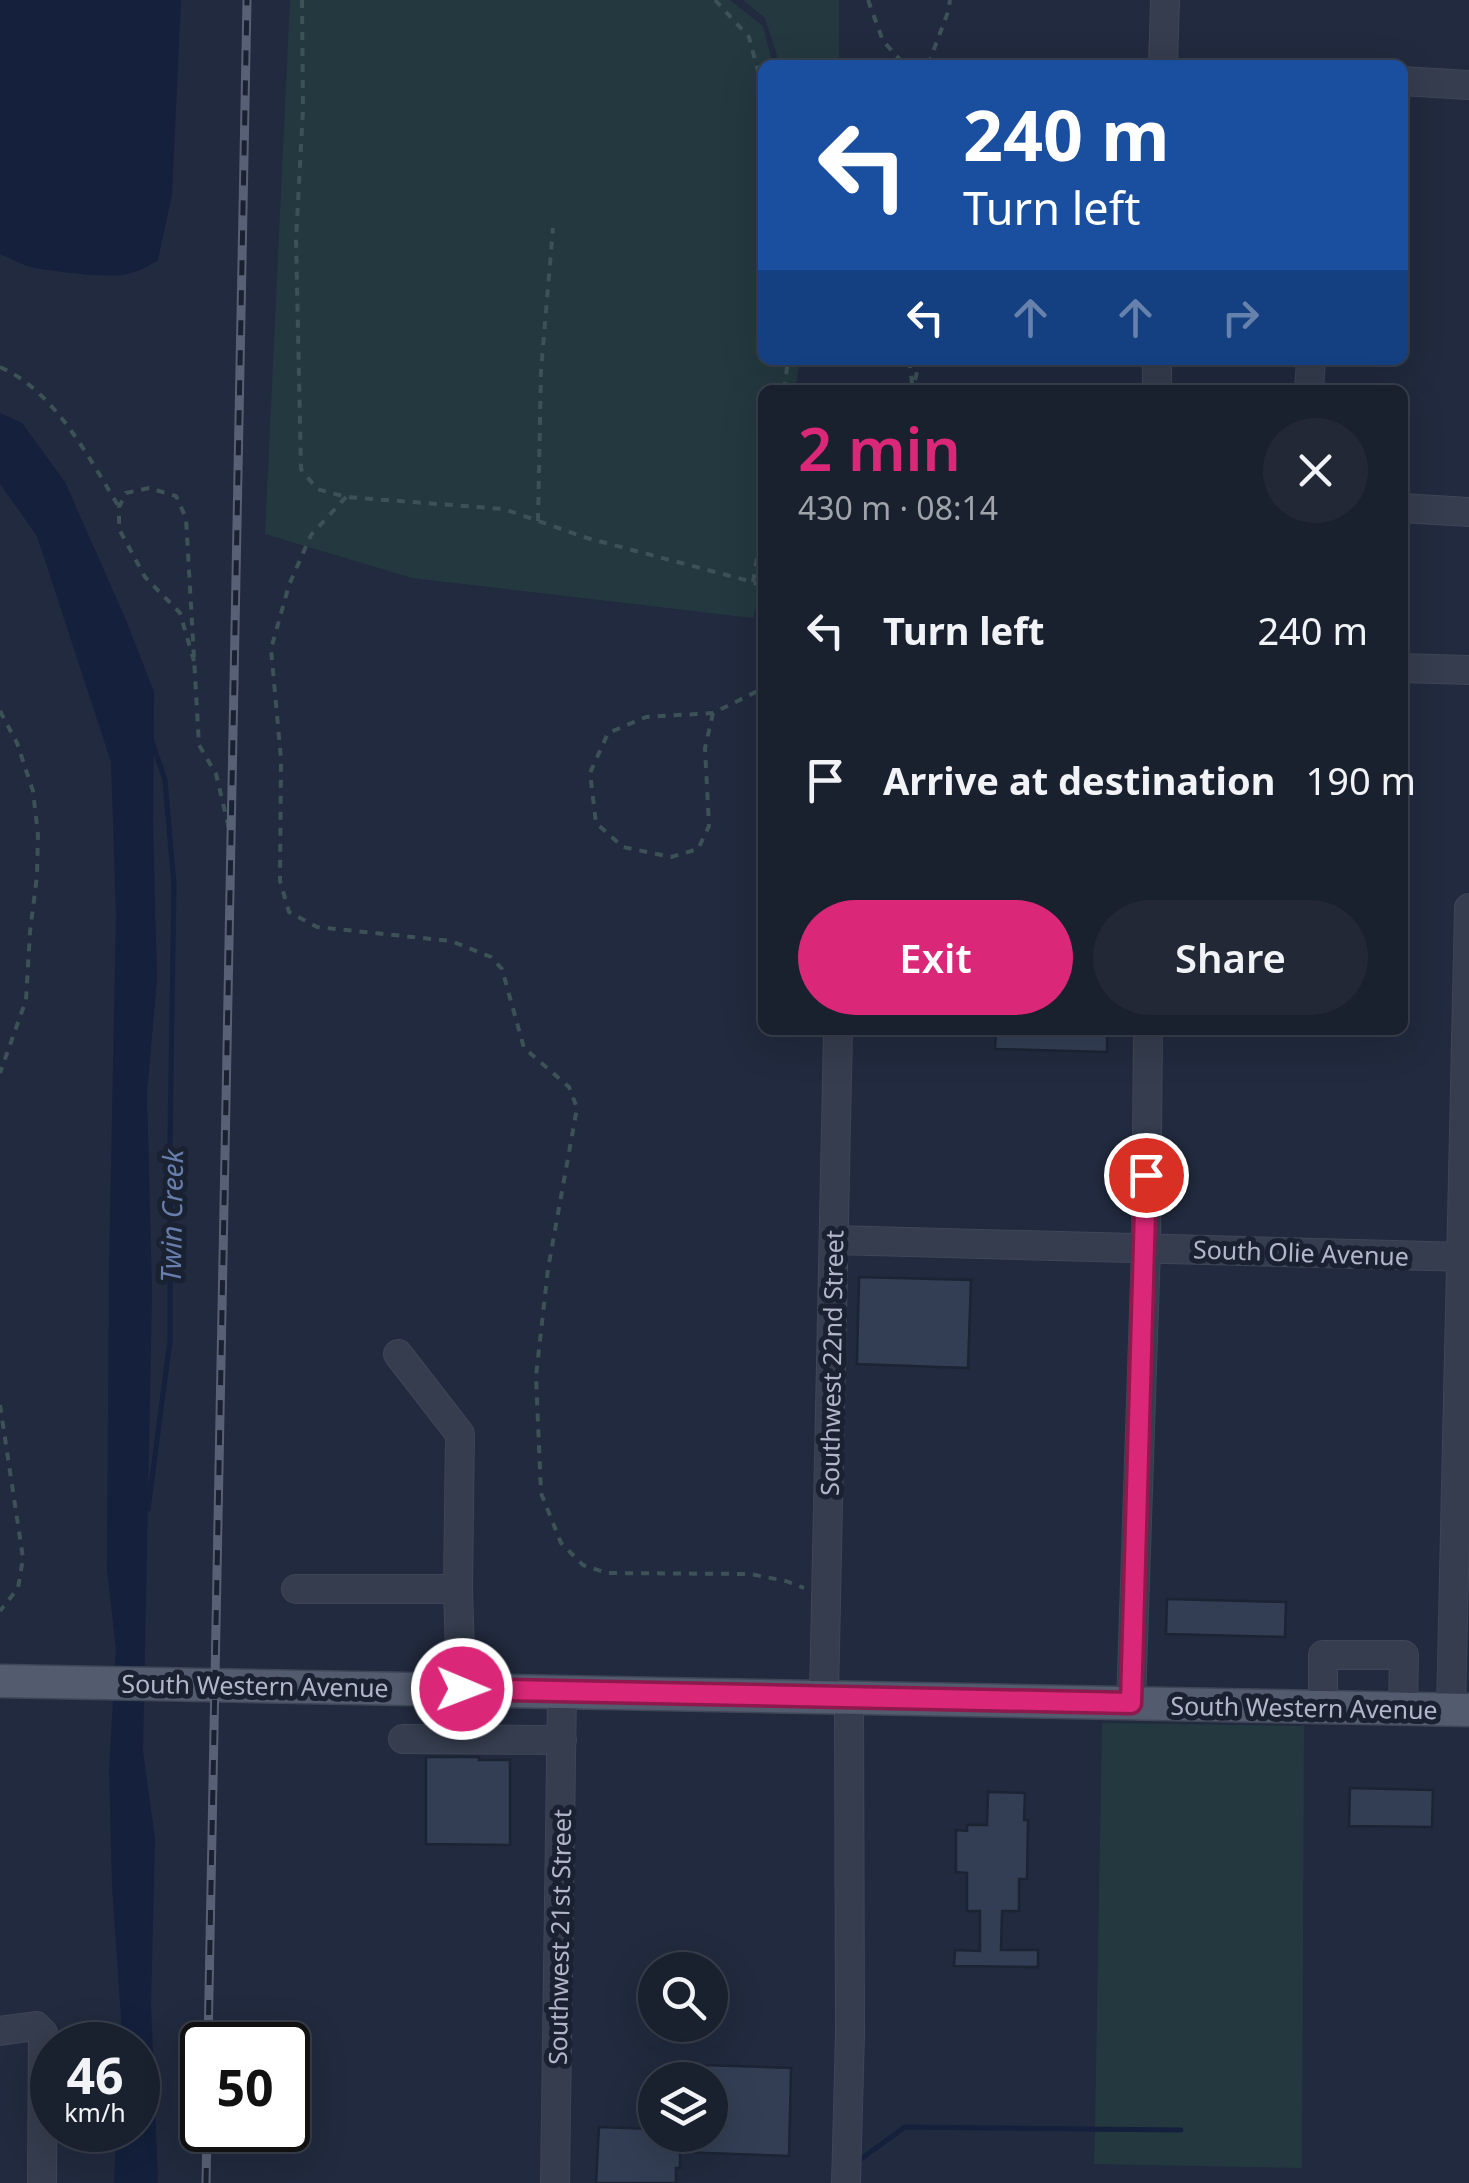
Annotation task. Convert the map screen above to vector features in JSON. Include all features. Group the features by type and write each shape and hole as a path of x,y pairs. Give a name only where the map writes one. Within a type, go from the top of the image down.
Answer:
{"main road":[{"name":"South Western Avenue","path":"0,1681 1460,1710"}],"street":[{"path":"1163,60 1165,0"},
{"path":"1408,81 1469,85"},
{"path":"1408,508 1469,512"},
{"path":"1408,668 1469,670"},
{"path":"1460,1710 1469,908"},
{"name":"Southwest 22nd Street","path":"838,1035 826,1597 837,1696 850,2034 846,2183"},
{"path":"1131,1703 1146,1248 1148,1035"},
{"name":"South Olie Avenue","path":"834,1240 1466,1257"},
{"path":"398,1354 460,1434 458,1589 462,1689"},
{"path":"296,1589 458,1589"},
{"path":"1323,1707 1323,1655 1404,1655 1403,1708"},
{"name":"Southwest 21st Street","path":"555,2183 562,1691"},
{"path":"403,1739 562,1740"},
{"path":"0,2031 36,2026 43,2032 42,2183"}],"path":[{"path":"302,0 304,110 296,239 301,469 318,489 346,497 504,509 587,538 758,585"},
{"path":"714,0 748,37 758,72"},
{"path":"868,0 883,40 901,60"},
{"path":"930,60 950,0"},
{"path":"538,521 541,371 554,228"},
{"path":"0,366 34,387 78,438 119,507"},
{"path":"194,661 180,613 145,578 118,529 119,507 126,493 149,488 176,496 186,518 200,745 216,774 231,837"},
{"path":"346,497 312,535 289,585 271,650 281,759 280,881 289,912 316,927 451,941 491,956 502,968 524,1048 569,1087 577,1108 548,1270 536,1376 541,1493 561,1543 584,1565 607,1573 750,1574 786,1581 826,1597"},
{"path":"753,582 758,553"},
{"path":"714,713 705,748 709,826 698,849 670,858 623,847 596,823 590,773 608,734 646,717 714,713 758,691"},
{"path":"0,710 17,743 33,792 38,876 26,1000 0,1073"},
{"path":"0,1405 23,1558 18,1588 0,1611"}],"green space":[{"path":"290,0 730,0 763,26 772,60 758,60 758,365 799,365 796,385 758,385 758,600 753,618 412,578 265,534"},
{"path":"743,0 839,0 839,60 778,60 765,18"},
{"path":"1102,1723 1304,1726 1302,2168 1094,2164 1095,2132 1182,2129 1095,2128"}],"water":[{"path":"0,0 181,0 172,194 158,260 128,274 94,275 30,267 0,254"},
{"path":"0,413 22,423 65,482 154,692 157,980 147,1092 152,1293 143,1751 155,1839 152,2022 121,2022 112,1886 109,1769 116,1649 107,1570 116,916 111,762 37,536 0,484"},
{"path":"115,2152 157,2152 158,2183 114,2183"}],"building":[{"path":"996,1035 1107,1035 1107,1052 995,1049"},
{"path":"859,1277 971,1280 968,1368 857,1364"},
{"path":"1167,1599 1286,1602 1285,1637 1166,1634"},
{"path":"426,1757 510,1760 510,1845 426,1844"},
{"path":"1350,1788 1433,1790 1432,1827 1349,1826"},
{"path":"988,1792 1025,1793 1027,1879 1019,1879 1019,1911 1002,1911 1001,1950 1038,1950 1038,1967 954,1966 955,1950 980,1951 980,1911 967,1911 967,1873 956,1872 956,1830 967,1831 967,1825 987,1825"},
{"path":"728,2066 791,2068 789,2156 680,2152 728,2152"},
{"path":"599,2127 638,2128 638,2152 680,2152 676,2183 596,2183"}],"waterway":[{"name":"Twin Creek","path":"148,1509 170,1340 174,885 165,780 151,739"},
{"path":"858,2161 905,2127 1181,2130"}],"railway":[{"path":"208,2022 247,0"},
{"path":"206,2183 207,2152"}],"route":[{"path":"462,1689 1131,1703 1146,1175"}]}
